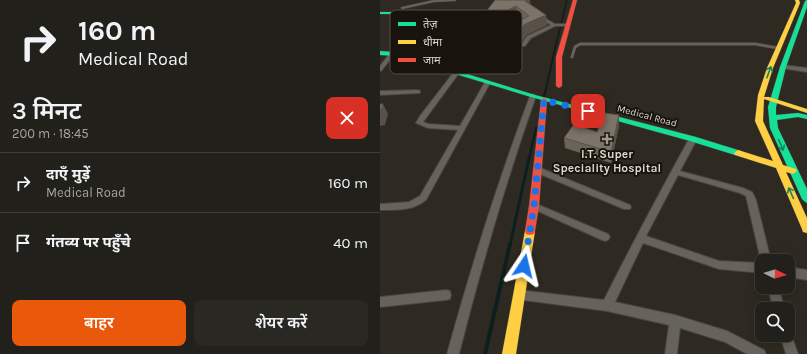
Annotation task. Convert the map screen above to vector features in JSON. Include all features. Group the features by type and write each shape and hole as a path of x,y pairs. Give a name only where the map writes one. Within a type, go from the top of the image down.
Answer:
{"street":[{"path":"559,86 559,57 575,0"},
{"path":"807,200 774,128 772,118 772,107 797,15 798,0 807,1 797,15 770,68 761,95 759,121 807,229"},
{"path":"539,11 539,17 554,25"},
{"path":"523,45 529,38 554,25 568,25"},
{"name":"Medical Road","path":"380,53 390,54"},
{"path":"380,69 390,59"},
{"path":"783,67 807,70"},
{"path":"455,74 419,123 428,126 462,128"},
{"name":"Medical Road","path":"459,74 544,100 693,139 793,171"},
{"path":"380,208 408,206 418,203 423,198 487,83"},
{"path":"380,93 418,92"},
{"path":"761,95 807,111"},
{"path":"453,354 480,252 513,148 533,96"},
{"path":"509,354 534,206 544,100"},
{"path":"772,118 798,115 807,117"},
{"path":"607,306 640,238 693,139"},
{"path":"538,170 627,207"},
{"path":"675,172 735,188 749,194 752,200 764,254"},
{"path":"534,206 605,237"},
{"path":"640,238 719,265 755,268"},
{"path":"795,273 807,275"},
{"path":"380,302 446,295"},
{"path":"519,295 607,306 675,321 727,338 760,354"},
{"path":"670,354 675,321"},
{"path":"788,342 792,354"}],"lane":[{"path":"402,8 433,0 455,0"},
{"path":"572,57 575,47 580,44 755,44 779,48"}],"building":[{"path":"495,0 528,0 525,1 546,15 525,24 522,28 522,19 529,16 516,6 508,10 487,10"},
{"path":"380,104 383,104 380,114"},
{"path":"604,113 619,115 611,152 564,138 574,124 597,132"}],"waterway":[{"path":"557,41 567,0"},
{"path":"545,93 557,40"},
{"path":"543,99 545,92"},
{"path":"529,159 536,128"},
{"path":"510,245 529,158"},
{"path":"485,354 510,244"}],"traffic: fast":[{"path":"807,1 783,67 772,107 774,128 807,199"},
{"path":"380,13 390,13"},
{"path":"380,53 390,54"},
{"path":"461,74 533,96 693,139 738,153"},
{"path":"772,118 798,115 807,117"}],"traffic: slow":[{"path":"797,0 798,3 770,68 761,95 759,121 807,229"},
{"path":"767,98 807,111"},
{"path":"738,153 793,171"},
{"path":"509,354 530,231"}],"traffic: jam":[{"path":"559,86 559,57 575,0"},
{"path":"530,231 534,206 544,100"}],"place":[{"name":"I.T. Super Speciality Hospital","path":"607,139"}],"route":[{"path":"524,266 534,206 544,100 588,111"}]}
